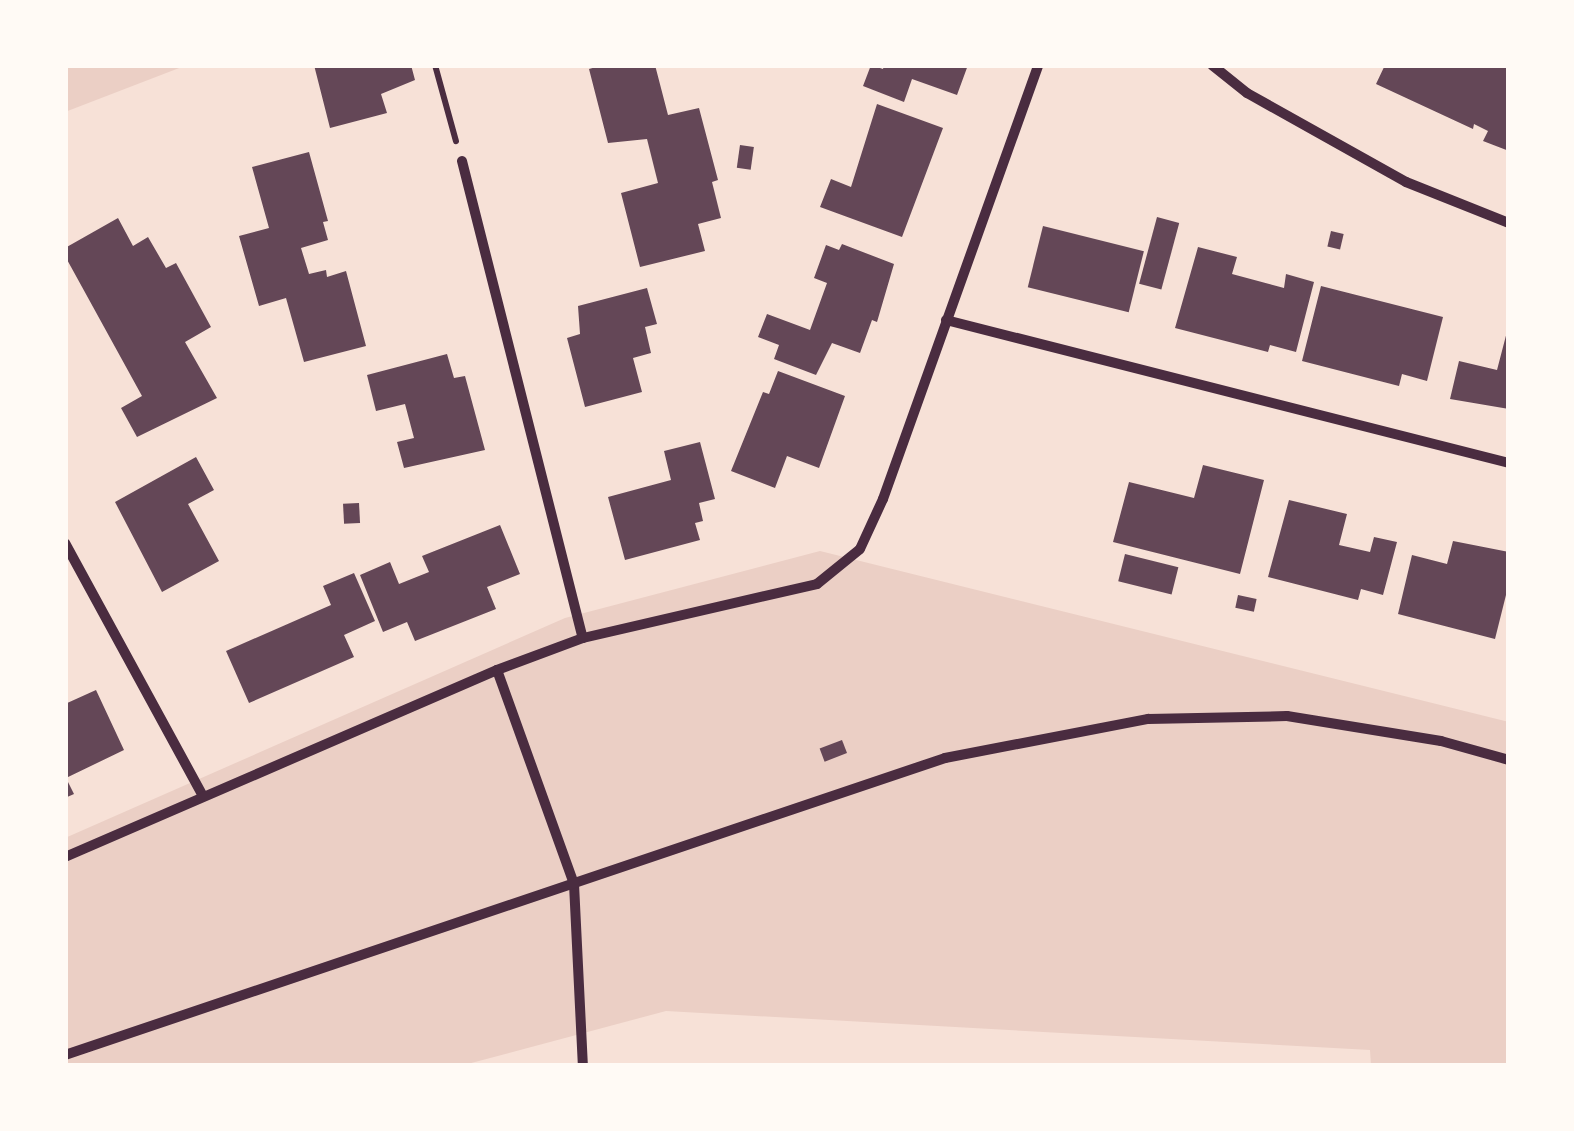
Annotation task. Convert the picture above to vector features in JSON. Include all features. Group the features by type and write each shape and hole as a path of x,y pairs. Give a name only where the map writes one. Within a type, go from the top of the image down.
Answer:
{"street":[{"path":"65,857 497,670 583,638 817,584 860,549 883,500 1038,65"},
{"path":"1212,65 1247,92 1406,182 1509,223"},
{"path":"462,161 583,638"},
{"path":"946,320 1509,463"},
{"path":"65,542 203,796"},
{"path":"497,670 574,884 583,1066"},
{"path":"65,1055 945,758 1148,719 1287,716 1442,742 1509,760"}],"path":[{"path":"435,65 462,161"}],"shaded area":[{"path":"65,65 187,65 65,112"},
{"path":"820,551 1509,722 1509,1066 1371,1066 1370,1050 666,1011 460,1066 65,1066 65,838 565,618"}],"building":[{"path":"314,65 411,65 415,80 381,94 387,113 330,128"},
{"path":"603,65 655,65 668,115 699,108 718,180 712,182 721,218 698,224 705,251 640,267 621,193 658,183 647,139 608,143 589,69"},
{"path":"871,65 883,69 884,65 968,65 957,95 912,79 904,102 863,86"},
{"path":"1385,65 1509,65 1509,151 1483,141 1488,131 1474,124 1473,129 1376,84"},
{"path":"877,104 943,128 902,237 820,207 831,179 851,187"},
{"path":"740,145 754,147 751,170 737,168"},
{"path":"309,152 328,221 323,222 328,240 301,248 309,274 326,270 327,277 346,271 366,346 304,362 286,298 259,306 239,236 269,228 252,167"},
{"path":"1157,217 1179,223 1161,290 1139,284"},
{"path":"118,218 133,246 148,237 166,268 176,263 211,327 185,342 217,398 137,437 121,408 142,396 65,256 65,248"},
{"path":"1043,226 1144,251 1129,312 1028,287"},
{"path":"1331,231 1344,234 1340,250 1327,247"},
{"path":"842,244 894,264 877,322 872,320 860,353 832,343 816,375 774,359 779,345 758,337 767,314 810,330 827,283 814,278 826,245 839,250"},
{"path":"1198,247 1237,257 1232,274 1284,288 1286,274 1314,282 1296,352 1270,345 1268,352 1175,328"},
{"path":"1321,286 1443,317 1427,381 1402,374 1399,386 1302,361"},
{"path":"647,288 657,324 645,327 651,353 633,358 642,392 585,407 567,338 580,334 578,306"},
{"path":"1509,324 1509,409 1450,399 1459,361 1497,370"},
{"path":"447,354 454,378 465,376 485,450 404,468 397,442 414,438 405,404 376,411 367,375"},
{"path":"778,371 845,396 819,468 787,456 775,488 731,471 763,392 769,394"},
{"path":"700,442 715,499 699,503 703,521 695,523 700,540 625,560 608,497 671,480 664,451"},
{"path":"196,457 214,490 188,504 219,561 162,592 115,502"},
{"path":"1203,465 1264,480 1240,574 1113,542 1129,482 1194,498"},
{"path":"1289,500 1347,514 1339,545 1370,552 1374,537 1397,542 1383,595 1361,589 1358,600 1268,577"},
{"path":"359,503 360,523 344,524 343,504"},
{"path":"500,525 520,574 487,587 496,609 415,641 407,622 383,632 360,575 390,562 399,584 429,572 422,556"},
{"path":"1453,541 1509,552 1509,583 1495,639 1398,614 1412,555 1447,564"},
{"path":"1125,554 1178,567 1172,594 1118,581"},
{"path":"354,573 375,621 344,635 354,657 249,703 226,651 331,605 323,586"},
{"path":"1238,595 1257,599 1254,612 1235,608"},
{"path":"96,690 124,750 66,778 74,794 65,798 65,704"},
{"path":"842,740 847,753 825,762 820,749"}]}
